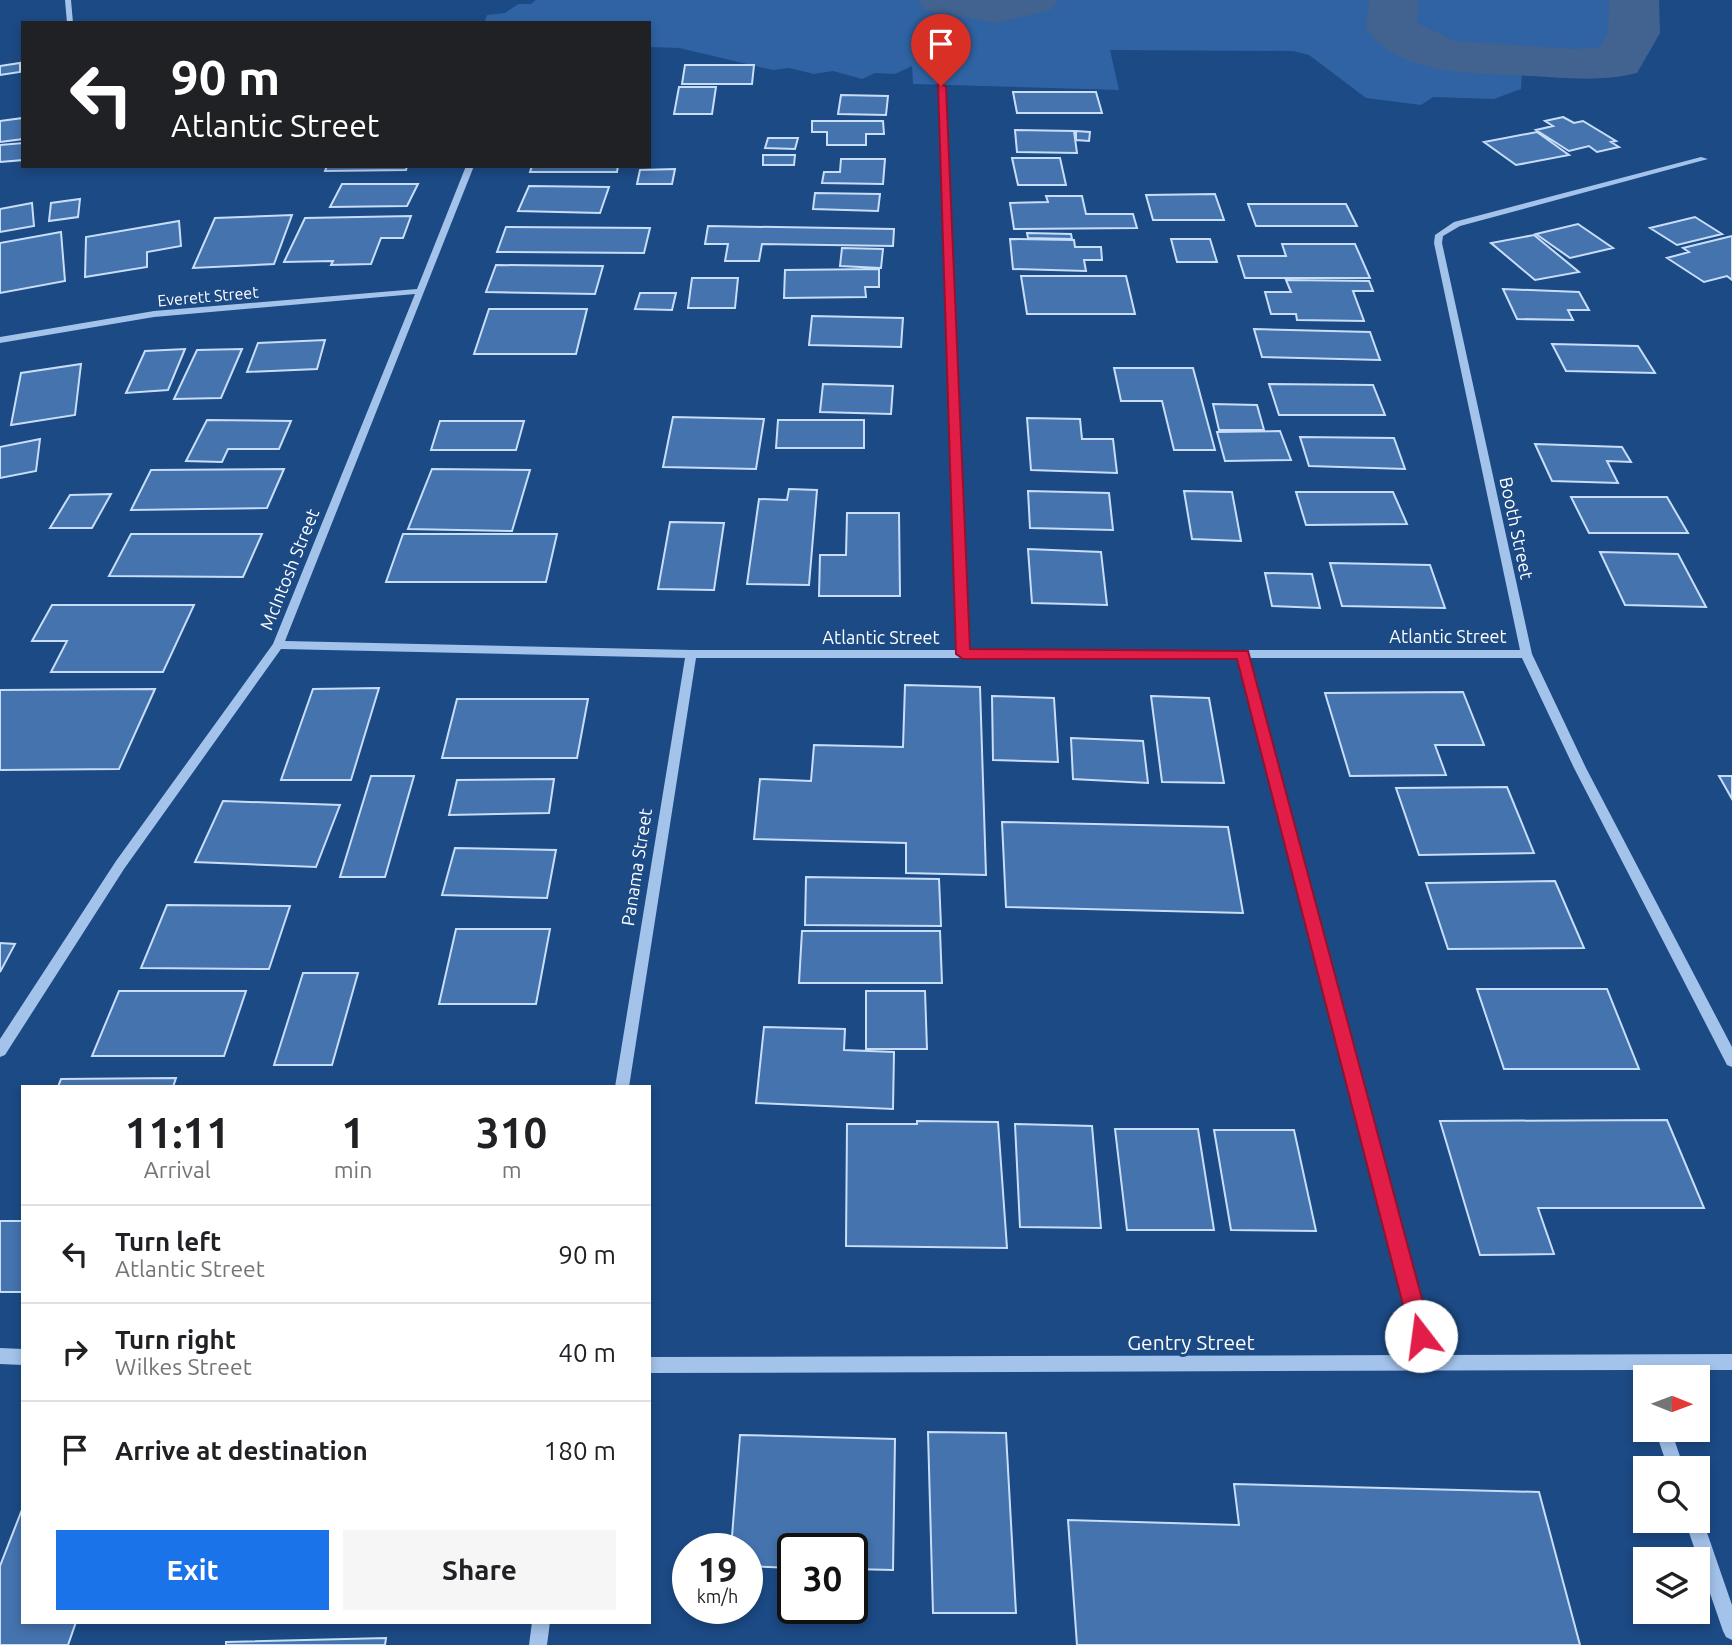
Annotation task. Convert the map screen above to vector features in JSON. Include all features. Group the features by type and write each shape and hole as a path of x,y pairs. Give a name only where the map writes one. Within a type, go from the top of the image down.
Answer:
{"street":[{"path":"68,0 70,21"},
{"path":"941,86 963,654"},
{"name":"Booth Street","path":"1704,159 1457,223 1439,235 1438,243 1526,654 1580,768 1732,1061"},
{"name":"McIntosh Street","path":"0,1051 120,865 278,645 469,168"},
{"name":"Everett Street","path":"0,340 154,314 419,291"},
{"name":"Atlantic Street","path":"278,645 691,654 1526,654"},
{"name":"Panama Street","path":"622,1085 691,654"},
{"path":"1243,654 1428,1363"},
{"path":"0,1356 21,1357"},
{"name":"Gentry Street","path":"1698,1365 1732,1362"},
{"name":"Gentry Street","path":"651,1365 1428,1363 1633,1370"},
{"path":"1698,1533 1732,1631"},
{"path":"538,1645 541,1624"}],"shaded area":[{"path":"536,0 1625,0 1609,53 1523,50 1521,89 1494,99 1433,97 1421,105 1366,98 1309,55 1293,51 1110,50 1119,90 913,84 912,66 895,74 875,73 862,79 833,71 814,74 789,68 773,70 679,48 651,47 651,21 485,21 487,15 505,13 518,4 531,4"}],"building":[{"path":"20,63 20,72 0,75 0,66"},
{"path":"685,65 754,65 752,84 682,84"},
{"path":"679,87 716,87 712,114 674,114"},
{"path":"1013,92 1096,92 1102,113 1017,113"},
{"path":"841,95 888,96 886,115 838,114"},
{"path":"1563,117 1574,123 1583,121 1616,141 1611,142 1619,147 1597,152 1589,146 1569,151 1536,130 1553,126 1545,121"},
{"path":"21,118 21,139 0,142 0,121"},
{"path":"812,121 883,121 884,134 866,134 866,145 827,145 827,132 812,132"},
{"path":"1015,130 1074,131 1077,153 1017,152"},
{"path":"1076,131 1090,132 1089,141 1076,140"},
{"path":"1537,132 1569,155 1516,165 1484,142"},
{"path":"768,138 798,138 795,149 765,148"},
{"path":"21,143 21,160 0,162 0,145"},
{"path":"763,155 795,155 794,165 763,165"},
{"path":"1012,158 1060,158 1066,185 1018,185"},
{"path":"841,159 885,159 883,184 822,183 824,172 840,172"},
{"path":"326,168 406,168 406,170 325,171"},
{"path":"531,168 618,168 617,172 530,172"},
{"path":"675,169 672,184 637,184 640,170"},
{"path":"342,184 418,184 407,206 330,207"},
{"path":"529,186 609,187 600,213 518,211"},
{"path":"815,193 880,194 878,211 813,209"},
{"path":"1215,194 1224,220 1153,220 1146,195"},
{"path":"1046,196 1082,196 1086,214 1133,214 1137,228 1014,229 1010,203 1048,202"},
{"path":"80,199 78,217 49,221 51,203"},
{"path":"32,203 34,226 0,232 0,209"},
{"path":"1248,204 1346,204 1357,226 1256,226"},
{"path":"292,215 274,264 193,268 215,218"},
{"path":"411,216 403,238 381,238 371,264 331,265 333,261 284,262 305,218"},
{"path":"1695,217 1722,234 1677,245 1650,228"},
{"path":"179,221 181,246 147,252 147,267 85,277 86,237"},
{"path":"1578,224 1613,248 1570,258 1536,234"},
{"path":"708,226 894,229 893,246 762,244 759,261 725,261 728,244 705,244"},
{"path":"506,227 650,228 644,253 497,252"},
{"path":"61,232 65,281 0,293 0,243"},
{"path":"1027,233 1071,234 1072,239 1028,238"},
{"path":"1534,235 1579,272 1535,280 1491,243"},
{"path":"1732,236 1732,280 1727,276 1704,282 1667,258 1689,252 1683,248"},
{"path":"1010,239 1074,240 1075,247 1101,247 1102,260 1084,260 1086,271 1013,269"},
{"path":"1171,239 1210,239 1217,262 1177,262"},
{"path":"1282,244 1355,244 1370,278 1245,278 1238,256 1286,256"},
{"path":"842,248 883,249 881,268 840,266"},
{"path":"496,265 603,266 595,294 486,292"},
{"path":"879,269 879,287 865,287 866,297 784,298 785,270"},
{"path":"1021,276 1126,276 1135,314 1027,314"},
{"path":"692,278 738,278 735,308 688,308"},
{"path":"1286,280 1369,281 1373,291 1353,291 1364,321 1297,320 1296,314 1271,314 1265,292 1291,292"},
{"path":"1503,289 1579,292 1589,310 1568,310 1573,320 1517,319"},
{"path":"640,293 676,293 672,310 635,309"},
{"path":"489,309 587,309 576,354 474,354"},
{"path":"812,316 903,318 901,347 809,345"},
{"path":"1254,329 1370,332 1380,360 1262,357"},
{"path":"325,340 317,369 247,372 258,343"},
{"path":"1552,344 1638,346 1655,373 1566,371"},
{"path":"185,349 168,390 126,393 145,351"},
{"path":"242,349 221,398 174,399 197,350"},
{"path":"81,364 75,415 11,425 21,373"},
{"path":"1114,368 1193,368 1215,450 1174,450 1162,401 1121,401"},
{"path":"823,384 893,386 891,414 820,412"},
{"path":"1269,384 1373,385 1385,415 1279,415"},
{"path":"1213,404 1257,405 1264,430 1219,430"},
{"path":"673,417 764,419 756,469 663,467"},
{"path":"1027,418 1080,419 1082,439 1113,439 1117,473 1031,470"},
{"path":"207,420 291,421 279,449 228,449 222,462 186,461"},
{"path":"778,420 864,420 864,448 776,448"},
{"path":"440,421 524,421 516,450 431,450"},
{"path":"1280,431 1291,460 1225,461 1217,432"},
{"path":"1300,437 1394,438 1405,469 1309,466"},
{"path":"40,439 36,471 0,478 0,447"},
{"path":"1535,444 1622,447 1631,462 1607,461 1618,483 1552,481"},
{"path":"284,469 267,508 131,510 151,470"},
{"path":"432,469 530,470 512,531 408,529"},
{"path":"789,489 817,490 809,585 747,584 759,499 787,500"},
{"path":"1028,491 1109,493 1113,530 1030,528"},
{"path":"1184,491 1232,492 1241,541 1192,539"},
{"path":"1296,492 1393,492 1407,524 1306,525"},
{"path":"111,494 92,528 50,528 70,495"},
{"path":"1571,497 1667,497 1688,533 1589,533"},
{"path":"847,513 899,513 900,596 819,596 820,555 846,555"},
{"path":"670,522 724,523 714,590 658,589"},
{"path":"131,534 262,534 243,577 109,576"},
{"path":"403,534 557,534 546,582 386,582"},
{"path":"1028,549 1101,552 1107,605 1032,603"},
{"path":"1600,552 1678,554 1706,607 1625,605"},
{"path":"1330,563 1430,565 1445,608 1342,606"},
{"path":"1265,573 1312,574 1320,608 1272,606"},
{"path":"52,605 194,605 163,672 51,672 67,641 32,641"},
{"path":"905,685 980,687 986,875 906,873 906,843 754,839 760,779 811,781 814,745 903,747"},
{"path":"379,688 351,780 281,780 313,689"},
{"path":"155,689 119,769 0,770 0,690"},
{"path":"1463,692 1484,745 1435,745 1446,775 1350,776 1325,693"},
{"path":"992,696 1054,698 1058,762 993,760"},
{"path":"1151,696 1209,698 1224,783 1162,782"},
{"path":"457,699 588,699 577,758 442,758"},
{"path":"1071,738 1143,741 1148,783 1073,779"},
{"path":"371,776 414,776 385,877 340,877"},
{"path":"1719,776 1732,776 1732,799"},
{"path":"554,779 549,813 449,815 457,780"},
{"path":"1507,787 1534,853 1419,855 1396,788"},
{"path":"223,801 340,805 316,867 195,862"},
{"path":"1002,822 1228,827 1243,913 1006,907"},
{"path":"455,848 556,850 547,898 442,895"},
{"path":"806,877 939,879 941,926 805,925"},
{"path":"1555,881 1584,948 1448,949 1426,883"},
{"path":"167,905 290,906 269,969 141,968"},
{"path":"456,929 550,929 536,1004 439,1004"},
{"path":"802,931 940,931 942,983 799,983"},
{"path":"0,943 15,944 0,972"},
{"path":"303,973 358,973 332,1065 274,1065"},
{"path":"1477,989 1607,989 1639,1069 1504,1069"},
{"path":"119,991 246,991 224,1056 92,1056"},
{"path":"866,991 925,991 927,1049 866,1049"},
{"path":"764,1027 845,1029 844,1050 894,1052 893,1109 756,1103"},
{"path":"176,1078 174,1085 59,1085 61,1079"},
{"path":"1667,1120 1704,1208 1538,1208 1554,1254 1480,1255 1440,1121"},
{"path":"917,1121 998,1122 1007,1248 846,1246 847,1124 917,1124"},
{"path":"1015,1124 1092,1126 1101,1228 1020,1227"},
{"path":"1115,1129 1198,1129 1214,1230 1127,1230"},
{"path":"1214,1130 1294,1130 1316,1231 1231,1230"},
{"path":"0,1221 21,1221 21,1292 0,1292"},
{"path":"928,1432 1006,1433 1016,1613 933,1613"},
{"path":"740,1435 895,1439 893,1570 868,1569 868,1533 777,1533 777,1567 763,1567 763,1533 732,1533"},
{"path":"1234,1484 1539,1492 1580,1645 1077,1645 1068,1520 1239,1525"},
{"path":"21,1512 21,1624 75,1624 68,1645 0,1645 0,1566"},
{"path":"386,1638 385,1645 226,1645 226,1642"}],"waterway":[{"path":"942,0 995,8 1034,0"},
{"path":"1394,0 1391,28 1408,40 1447,56 1575,65 1618,62 1634,33 1634,0"}],"route":[{"path":"941,86 963,654 1243,654 1421,1336"}]}
